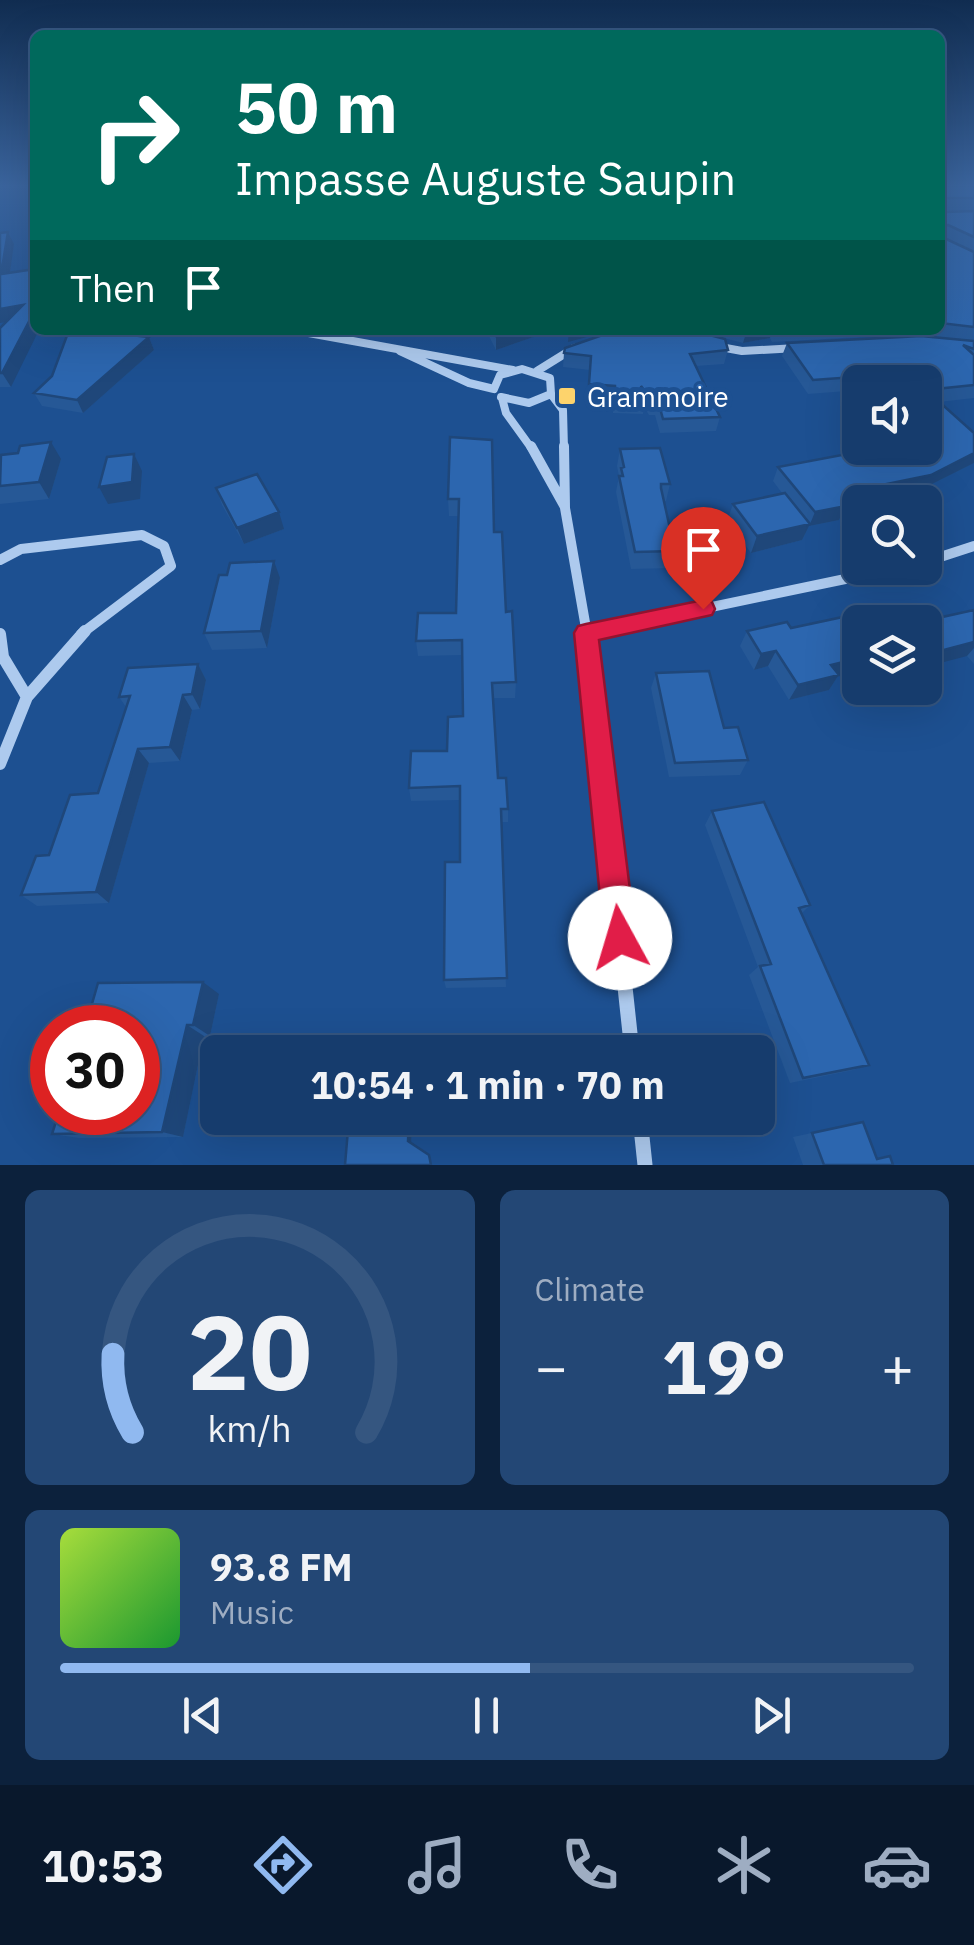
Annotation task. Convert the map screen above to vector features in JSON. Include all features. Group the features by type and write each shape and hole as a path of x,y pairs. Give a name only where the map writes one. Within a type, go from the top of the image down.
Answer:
{"street":[{"path":"344,335 513,370 538,371 553,384 551,394 563,410 565,508 586,633 630,1035"},
{"path":"538,371 546,362 589,342"},
{"path":"704,342 742,351 800,348"},
{"path":"385,344 469,383 494,389 502,398 506,413 526,436 565,508"},
{"path":"494,389 500,375 513,370"},
{"path":"502,398 528,403 551,394"},
{"path":"0,560 21,549 142,535 164,546 172,566 76,637 27,698 0,764"},
{"path":"942,556 974,546"},
{"path":"586,633 842,580"},
{"path":"0,634 4,657 27,698"},
{"path":"642,1135 645,1165"}],"building":[{"path":"0,240 7,240 1,274 30,270 30,320 2,373 0,328 23,305 0,309"},
{"path":"945,240 974,252 974,327 945,324"},
{"path":"67,335 149,337 77,400 34,393 52,376"},
{"path":"603,335 709,335 725,339 728,350 690,354 720,417 663,419 658,401 652,401 641,386 645,400 616,399 615,386 589,384 591,356 564,353 565,348"},
{"path":"921,336 974,341 974,349 963,345 974,355 974,385 942,388 942,365 842,365 842,378 813,380 787,343"},
{"path":"942,404 974,433 974,453 931,475 882,485 842,485 842,507 815,512 778,467 842,455 842,465 942,465"},
{"path":"450,437 492,440 494,532 502,532 506,612 512,611 516,682 492,683 498,778 506,778 508,809 501,809 507,978 444,980 445,862 460,862 460,786 409,788 411,751 447,751 448,717 463,716 462,640 416,641 418,613 456,613 459,499 448,499"},
{"path":"51,442 39,482 0,486 1,455 18,453 20,446"},
{"path":"660,448 670,484 661,484 661,488 675,551 635,552 619,476 623,476 624,467 620,449"},
{"path":"134,454 132,482 99,487 107,457"},
{"path":"257,474 279,512 237,528 216,488"},
{"path":"785,493 810,524 757,536 733,504"},
{"path":"274,561 261,631 204,633 219,575 227,575 230,563"},
{"path":"974,610 974,642 942,650 942,617"},
{"path":"842,617 842,662 831,665 839,675 798,685 776,651 761,654 747,631 787,622 791,628"},
{"path":"198,664 192,694 183,695 170,747 138,749 96,892 21,895 36,856 49,855 70,795 98,793 130,696 119,697 128,668"},
{"path":"709,671 724,728 738,727 748,760 675,763 656,673"},
{"path":"764,802 810,905 799,908 869,1065 803,1078 760,966 771,964 712,811"},
{"path":"203,982 193,1025 187,1025 162,1132 160,1005 92,1005 98,983"},
{"path":"863,1122 877,1159 890,1156 893,1165 824,1165 812,1133"},
{"path":"348,1135 408,1135 408,1141 429,1155 431,1165 345,1165"}],"place":[{"name":"Grammoire","path":"567,396"}],"route":[{"path":"620,938 586,633 703,609"}]}
